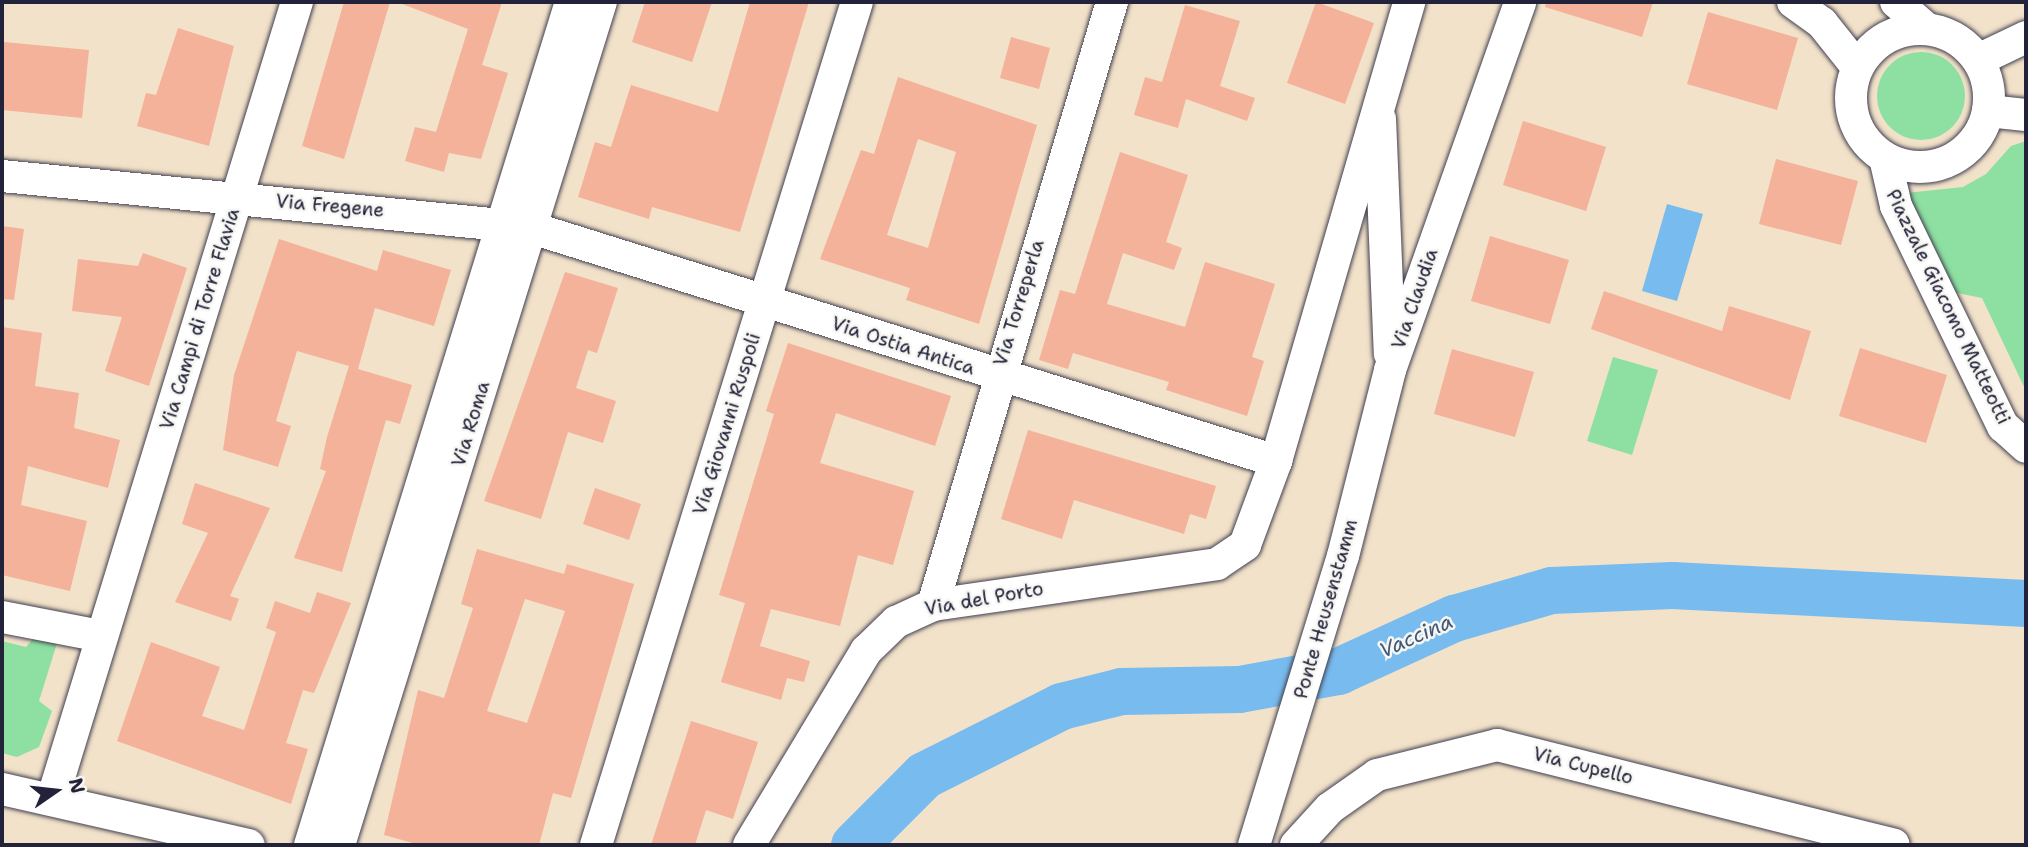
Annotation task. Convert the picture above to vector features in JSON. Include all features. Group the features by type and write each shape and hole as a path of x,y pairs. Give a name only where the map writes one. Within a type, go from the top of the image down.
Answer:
{"street":[{"name":"Via Campi di Torre Flavia","path":"53,797 297,2"},
{"name":"Via Roma","path":"339,845 517,225 571,2"},
{"name":"Via Roma","path":"310,845 517,225 601,2"},
{"name":"Via Giovanni Ruspoli","path":"596,845 858,2"},
{"name":"Via Torreperla","path":"933,605 997,377 1112,2"},
{"name":"Via Claudia","path":"1276,461 1379,89 1409,2"},
{"name":"Via Claudia","path":"1390,370 1520,2"},
{"path":"1793,2 1822,23 1857,67 1886,37 1926,28"},
{"path":"1896,2 1926,28 1964,44 1978,60 1988,111 2026,115"},
{"path":"1978,60 2026,37"},
{"name":"Piazzale Giacomo Matteotti","path":"1857,67 1851,108 1869,145 1885,158 1928,167 1949,161 1967,149 1988,111"},
{"name":"Via Claudia","path":"1379,89 1390,370"},
{"name":"Piazzale Giacomo Matteotti","path":"1885,158 1896,206 2003,426 2026,447"},
{"name":"Via Fregene","path":"2,176 517,225"},
{"name":"Via Ostia Antica","path":"517,225 765,301 997,377 1276,461"},
{"name":"Ponte Heusenstamm","path":"1254,845 1266,814 1343,556 1390,370"},
{"name":"Via del Porto","path":"749,845 866,651 897,622 933,605 1217,564 1251,535 1276,461"},
{"path":"2,617 101,636"},
{"name":"Via Cupello","path":"1296,845 1330,808 1377,775 1497,745 1894,845"},
{"path":"2,789 53,797 249,845"}],"green space":[{"path":"1921,52 1938,56 1952,65 1961,79 1965,96 1961,113 1952,127 1938,136 1921,140 1904,136 1890,127 1881,113 1877,96 1881,79 1890,65 1904,56"},
{"path":"2026,141 2026,391 1982,298 1952,292 1906,193 1963,187 1986,174 2011,146"},
{"path":"1613,357 1658,370 1632,455 1587,441"},
{"path":"36,635 58,640 39,701 52,711 39,747 17,757 2,753 2,641 26,647"}],"water":[{"path":"1667,204 1703,214 1677,301 1642,291"}],"building":[{"path":"344,2 390,2 344,159 302,146"},
{"path":"397,2 502,2 482,65 508,73 481,159 449,153 444,172 405,161 415,127 436,132 468,29"},
{"path":"645,2 712,2 692,62 632,42"},
{"path":"750,2 809,2 740,232 652,207 649,219 578,197 595,142 611,147 631,85 718,112"},
{"path":"1316,2 1374,23 1345,104 1287,83"},
{"path":"1546,2 1653,2 1642,37 1545,7"},
{"path":"1185,5 1240,21 1220,86 1255,98 1247,121 1186,99 1178,128 1134,115 1145,77 1162,82"},
{"path":"1708,12 1798,38 1777,110 1687,84"},
{"path":"178,28 234,46 209,146 137,126 146,93 156,95"},
{"path":"1011,37 1050,48 1039,89 1000,78"},
{"path":"4,42 89,50 82,118 2,110"},
{"path":"898,77 1037,125 979,324 906,300 910,288 820,259 861,150 874,154","holes":["918,139 956,152 928,248 887,235"]},
{"path":"1523,121 1606,147 1586,211 1503,185"},
{"path":"1120,152 1188,175 1166,242 1182,248 1174,270 1123,253 1107,304 1185,327 1205,262 1275,284 1252,357 1264,361 1247,416 1166,390 1169,382 1073,353 1068,369 1039,360 1060,290 1075,294"},
{"path":"1776,159 1858,181 1841,245 1759,224"},
{"path":"2,226 24,229 14,300 2,299"},
{"path":"1490,236 1569,260 1550,324 1471,301"},
{"path":"279,239 377,271 383,250 451,270 434,326 375,308 358,369 412,385 400,424 386,420 342,572 294,558 326,471 320,469 327,437 349,366 297,351 276,421 291,426 278,467 223,450 234,375"},
{"path":"143,253 187,268 149,386 105,371 122,317 72,311 78,259 138,266"},
{"path":"565,272 618,288 597,353 588,350 576,388 616,401 603,443 568,432 541,519 484,501"},
{"path":"1604,291 1722,331 1729,306 1811,331 1790,400 1591,329"},
{"path":"2,327 42,333 35,386 79,393 74,428 120,440 108,488 28,466 21,505 87,521 70,591 2,575"},
{"path":"788,343 951,396 935,446 836,413 820,463 914,491 893,565 858,555 840,626 771,609 760,646 810,661 804,682 787,678 781,700 721,682 745,603 719,595 774,414 766,411"},
{"path":"1860,348 1947,375 1926,443 1839,416"},
{"path":"1452,349 1534,372 1515,437 1434,414"},
{"path":"1028,430 1216,486 1206,519 1190,514 1184,534 1074,500 1062,539 1001,519"},
{"path":"195,483 270,508 230,596 239,599 231,621 175,602 208,533 182,524"},
{"path":"595,488 641,504 629,540 583,524"},
{"path":"477,549 564,574 567,564 634,584 571,798 553,793 539,845 420,845 384,835 418,690 444,698 473,608 461,604","holes":["525,599 565,611 527,723 487,711"]},
{"path":"317,592 351,603 314,693 303,690 286,743 308,749 291,804 117,741 151,642 220,667 202,716 244,730 276,632 266,628 275,601 310,613"},
{"path":"691,721 758,742 733,819 706,810 695,845 651,845"}],"waterway":[{"name":"Vaccina","path":"854,845 924,775 1061,706 1121,691 1239,689 1338,671 1454,618 1551,590 1672,585 2026,603"}]}
